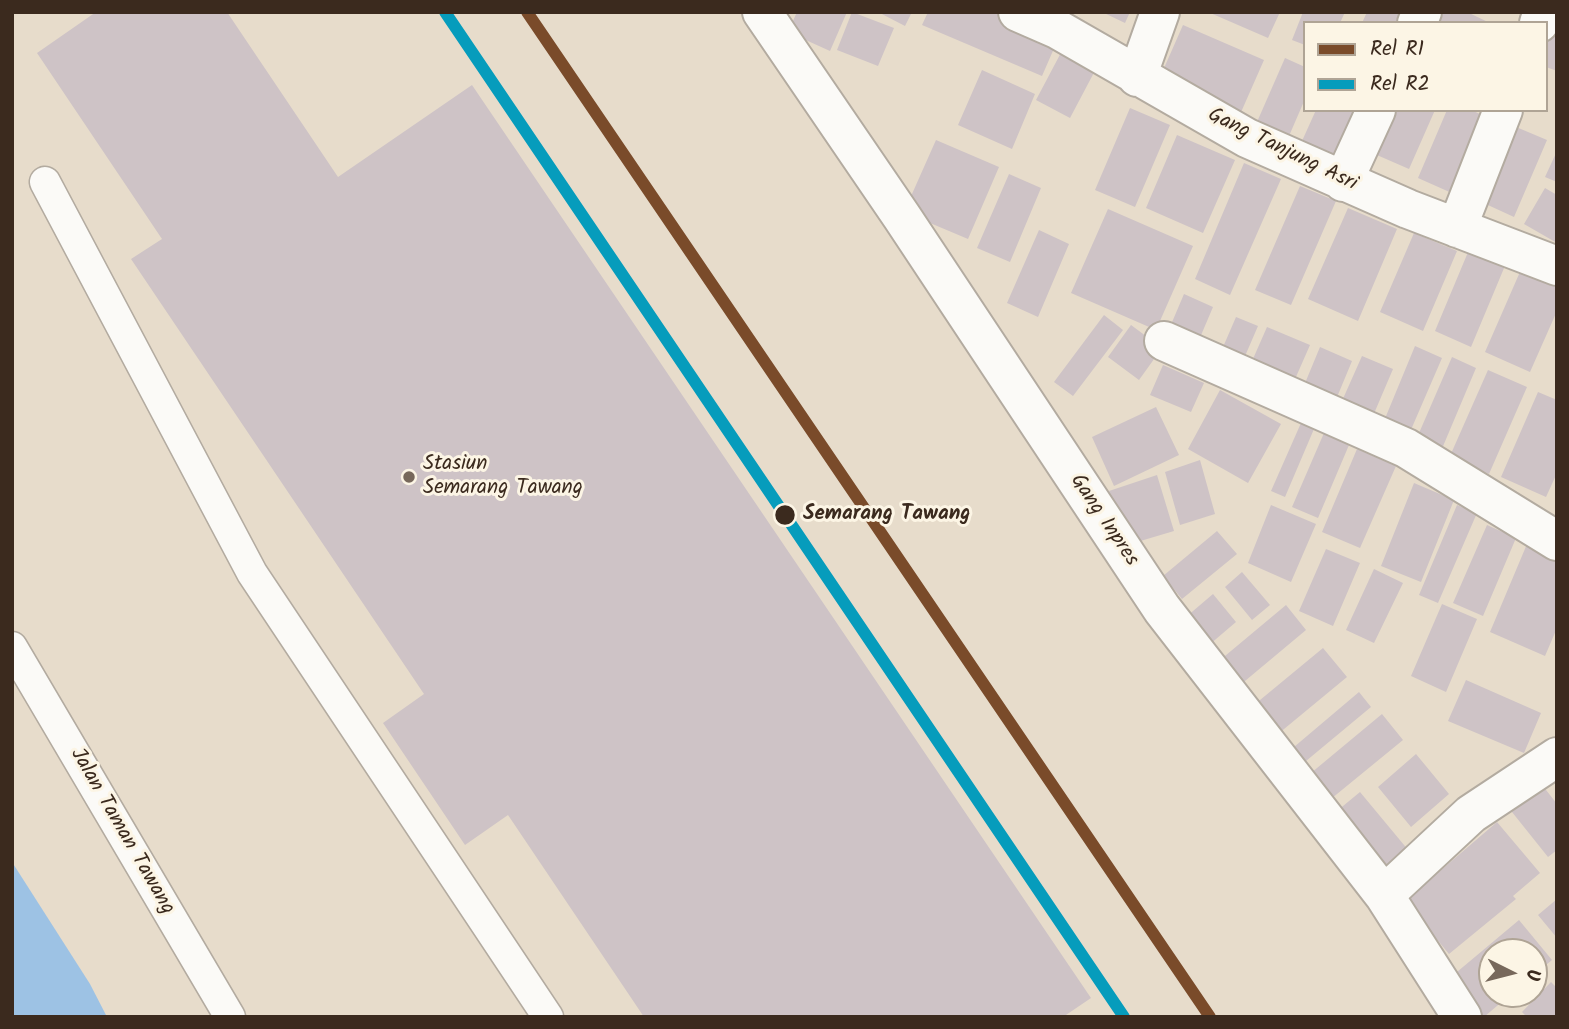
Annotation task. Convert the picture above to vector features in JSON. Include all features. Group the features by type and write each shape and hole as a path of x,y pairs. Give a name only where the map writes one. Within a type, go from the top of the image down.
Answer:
{"street":[{"name":"Gang Inpres","path":"762,12 902,217 1162,609 1384,895 1462,1017"},
{"name":"Gang Tanjung Asri","path":"1018,12 1057,29 1247,138 1343,182 1557,266"},
{"path":"1137,77 1160,12"},
{"path":"1343,182 1375,112"},
{"path":"1457,228 1502,112"},
{"path":"1164,341 1406,448 1557,541"},
{"path":"1384,895 1471,814 1552,768"}],"lane":[{"path":"45,183 251,573 548,1017"},
{"name":"Jalan Taman Tawang","path":"12,647 230,1017"}],"water":[{"path":"12,862 90,984 107,1017 12,1017"}],"building":[{"path":"96,12 227,12 338,177 472,85 1091,998 1063,1017 644,1017 508,815 465,845 383,723 424,694 131,259 162,239 37,53"},
{"path":"797,12 847,12 830,51 788,32"},
{"path":"852,12 894,28 878,66 837,50"},
{"path":"878,12 912,12 905,26"},
{"path":"928,12 1001,12 1059,37 1042,76 922,25"},
{"path":"1102,12 1130,12 1125,23"},
{"path":"1208,12 1280,12 1268,38"},
{"path":"1303,12 1345,12 1341,21 1303,21 1303,44 1292,40"},
{"path":"1367,12 1406,12 1402,21 1363,21"},
{"path":"1432,12 1467,12 1486,21 1429,21"},
{"path":"1557,12 1557,71 1548,68 1548,23"},
{"path":"1183,25 1264,60 1238,119 1157,84"},
{"path":"1064,47 1098,65 1070,118 1036,100"},
{"path":"1285,58 1303,66 1303,104 1289,136 1257,122"},
{"path":"982,70 1035,94 1012,149 958,125"},
{"path":"1130,108 1170,125 1135,207 1095,190"},
{"path":"1315,112 1370,112 1347,163 1302,141"},
{"path":"1387,112 1434,112 1409,169 1370,152"},
{"path":"1446,112 1476,112 1496,121 1463,198 1418,178"},
{"path":"1509,124 1547,140 1514,217 1477,200"},
{"path":"1177,135 1235,160 1203,233 1146,208"},
{"path":"936,140 999,167 968,239 904,212"},
{"path":"1557,151 1557,182 1545,177"},
{"path":"1244,163 1281,179 1230,295 1195,279"},
{"path":"1009,174 1041,188 1010,262 977,248"},
{"path":"1300,186 1336,201 1291,305 1255,290"},
{"path":"1545,188 1557,195 1557,243 1524,224"},
{"path":"1348,208 1397,229 1358,321 1308,299"},
{"path":"1108,209 1193,246 1156,330 1071,293"},
{"path":"1039,230 1069,244 1038,317 1007,303"},
{"path":"1414,233 1457,251 1423,331 1380,312"},
{"path":"1471,245 1507,261 1471,347 1435,331"},
{"path":"1523,265 1557,280 1557,311 1530,372 1485,352"},
{"path":"1184,294 1213,307 1196,347 1167,334"},
{"path":"1104,315 1123,330 1073,396 1054,382"},
{"path":"1236,317 1258,326 1239,370 1217,361"},
{"path":"1131,325 1162,348 1139,380 1108,357"},
{"path":"1267,327 1310,345 1292,386 1249,368"},
{"path":"1415,346 1442,358 1410,432 1384,421"},
{"path":"1320,347 1352,361 1335,402 1303,388"},
{"path":"1362,356 1393,369 1370,423 1338,410"},
{"path":"1452,357 1476,368 1441,451 1416,440"},
{"path":"1163,365 1204,383 1191,412 1150,395"},
{"path":"1488,370 1527,387 1489,474 1450,456"},
{"path":"1220,390 1281,424 1248,483 1188,449"},
{"path":"1538,392 1557,400 1557,473 1546,497 1501,477"},
{"path":"1156,407 1179,455 1114,486 1092,437"},
{"path":"1301,423 1314,429 1285,497 1271,491"},
{"path":"1324,433 1349,445 1318,518 1292,507"},
{"path":"1357,449 1396,466 1360,548 1322,532"},
{"path":"1200,460 1215,514 1180,525 1165,472"},
{"path":"1157,475 1174,531 1127,545 1109,491"},
{"path":"1414,483 1454,500 1421,582 1381,566"},
{"path":"1271,505 1316,524 1291,582 1248,563"},
{"path":"1457,505 1477,513 1438,603 1419,595"},
{"path":"1487,525 1516,538 1483,616 1453,603"},
{"path":"1217,531 1237,554 1182,599 1163,576"},
{"path":"1527,544 1557,557 1557,628 1545,656 1490,632"},
{"path":"1326,549 1360,563 1333,626 1299,611"},
{"path":"1374,569 1403,583 1374,643 1346,630"},
{"path":"1242,572 1270,605 1252,620 1225,587"},
{"path":"1213,594 1236,622 1209,645 1186,617"},
{"path":"1442,604 1477,619 1446,692 1411,676"},
{"path":"1286,605 1306,630 1239,686 1219,661"},
{"path":"1323,648 1347,677 1278,734 1254,705"},
{"path":"1466,680 1541,713 1524,753 1448,721"},
{"path":"1359,692 1371,707 1306,761 1294,747"},
{"path":"1382,714 1403,740 1326,803 1305,778"},
{"path":"1416,754 1449,794 1411,827 1378,787"},
{"path":"1539,781 1557,804 1557,850 1548,857 1508,807"},
{"path":"1360,792 1409,851 1386,870 1337,811"},
{"path":"1497,822 1540,873 1513,896 1516,899 1449,954 1405,901"},
{"path":"1557,899 1557,938 1538,915"},
{"path":"1519,920 1534,938 1498,938"},
{"path":"1478,954 1478,1008 1495,1008 1484,1017 1451,977"},
{"path":"1551,982 1557,988 1557,1017 1527,1017 1522,1012 1526,1008 1548,1008 1548,985"}],"rail line":[{"name":"R2","path":"445,12 1124,1017"},
{"name":"R1","path":"527,12 1210,1017"}],"place":[{"name":"Stasiun Semarang Tawang","path":"409,477"},
{"name":"Semarang Tawang","path":"785,515"}]}
